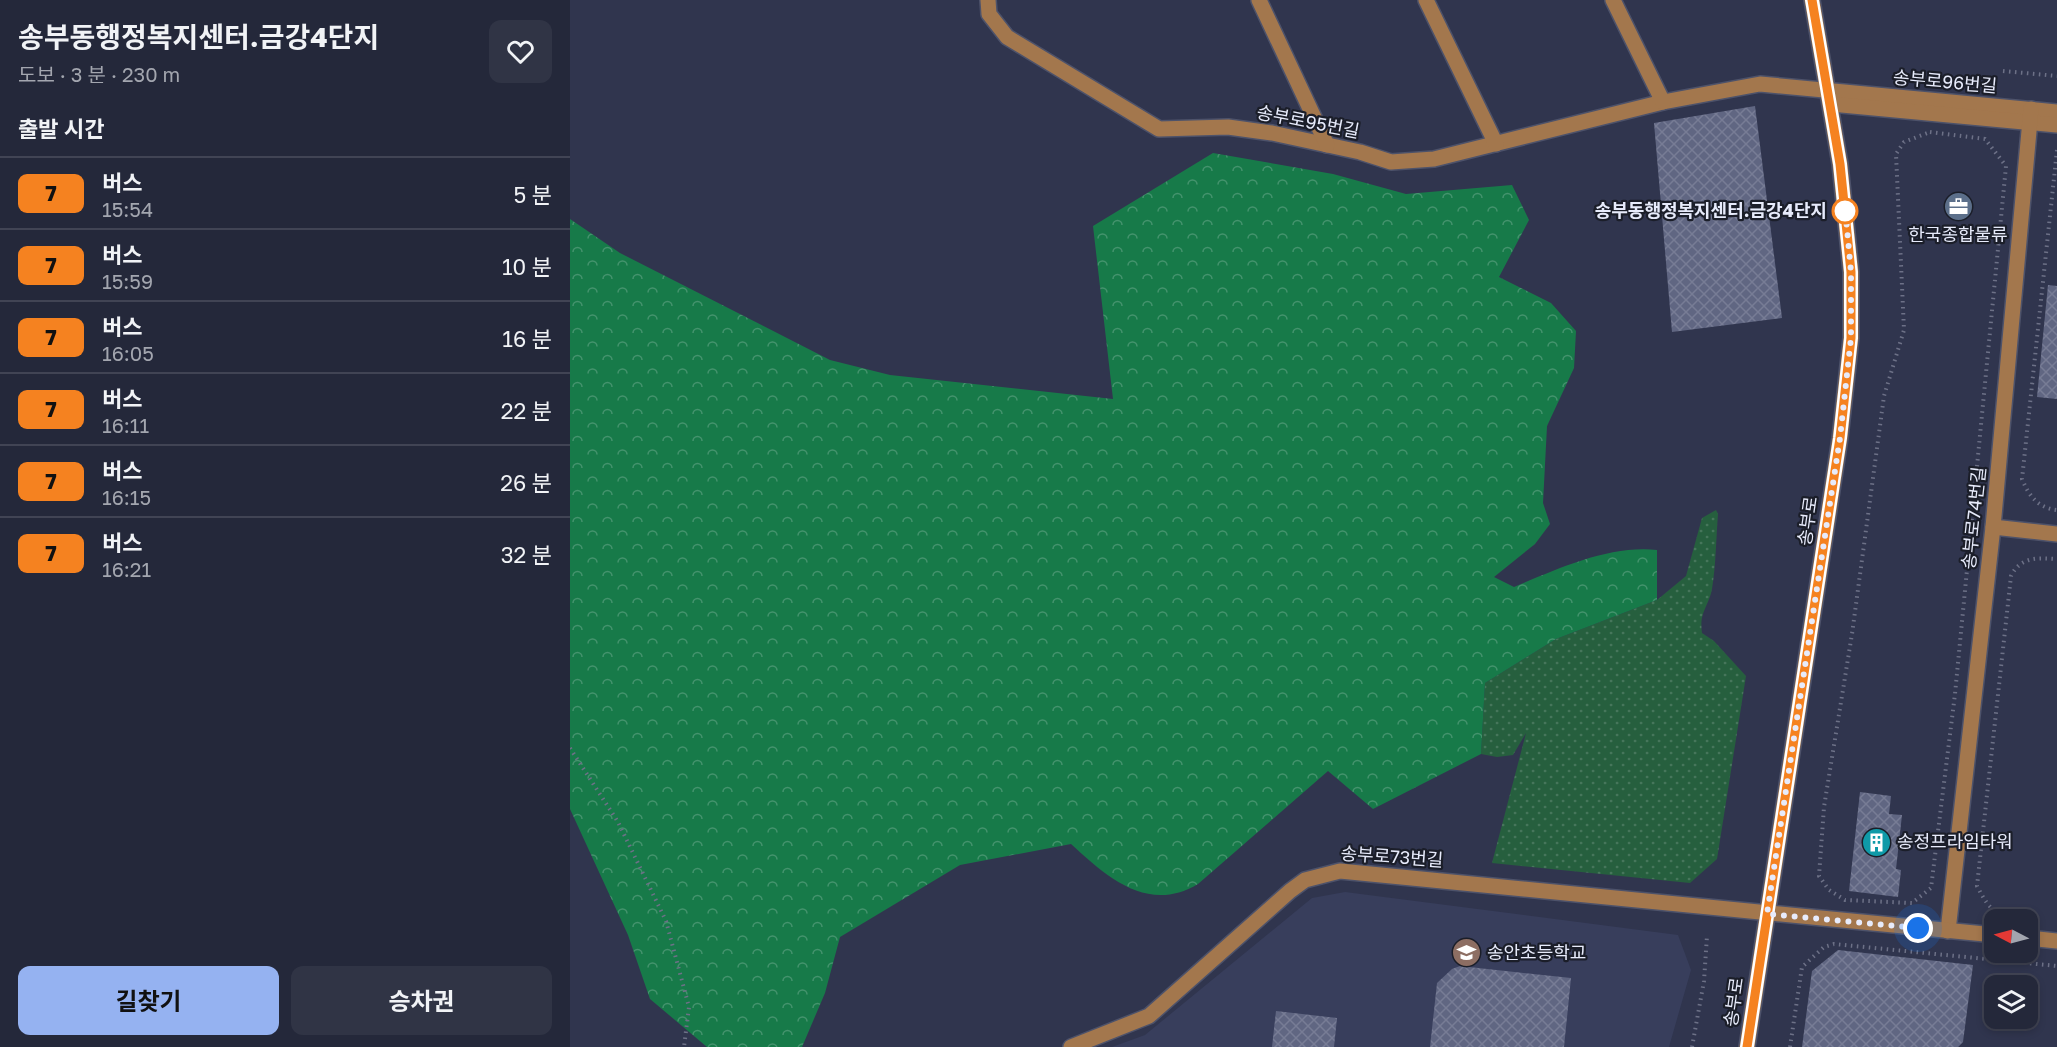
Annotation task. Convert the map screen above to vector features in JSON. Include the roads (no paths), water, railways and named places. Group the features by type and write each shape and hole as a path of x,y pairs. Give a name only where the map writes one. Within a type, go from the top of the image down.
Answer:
{"street":[{"name":"송부로95번길","path":"988,0 988,14 1007,37 1160,129 1228,128 1327,145 1391,162 1434,159 1663,102 1760,84 1830,97 2030,116"},
{"path":"1259,0 1327,145"},
{"path":"1426,0 1496,144"},
{"path":"1613,0 1663,102"},
{"name":"송부로","path":"1747,1047 1840,438 1851,338 1851,272 1830,97 1812,0"},
{"path":"2030,116 2057,112"},
{"path":"2030,116 2057,125"},
{"name":"송부로74번길","path":"1948,931 1993,527 2030,116"},
{"path":"1993,527 2057,534"},
{"name":"송부로73번길","path":"1071,1047 1149,1016 1290,891 1305,880 1321,874 1357,870 1767,914"},
{"path":"1767,914 1984,934"},
{"path":"2038,939 2057,941"}],"place":[{"name":"한국종합물류","path":"1958,206"},
{"name":"송부동행정복지센터.금강4단지","path":"1845,211"},
{"name":"송정프라임타워","path":"1876,842"},
{"name":"송안초등학교","path":"1466,953"}]}
